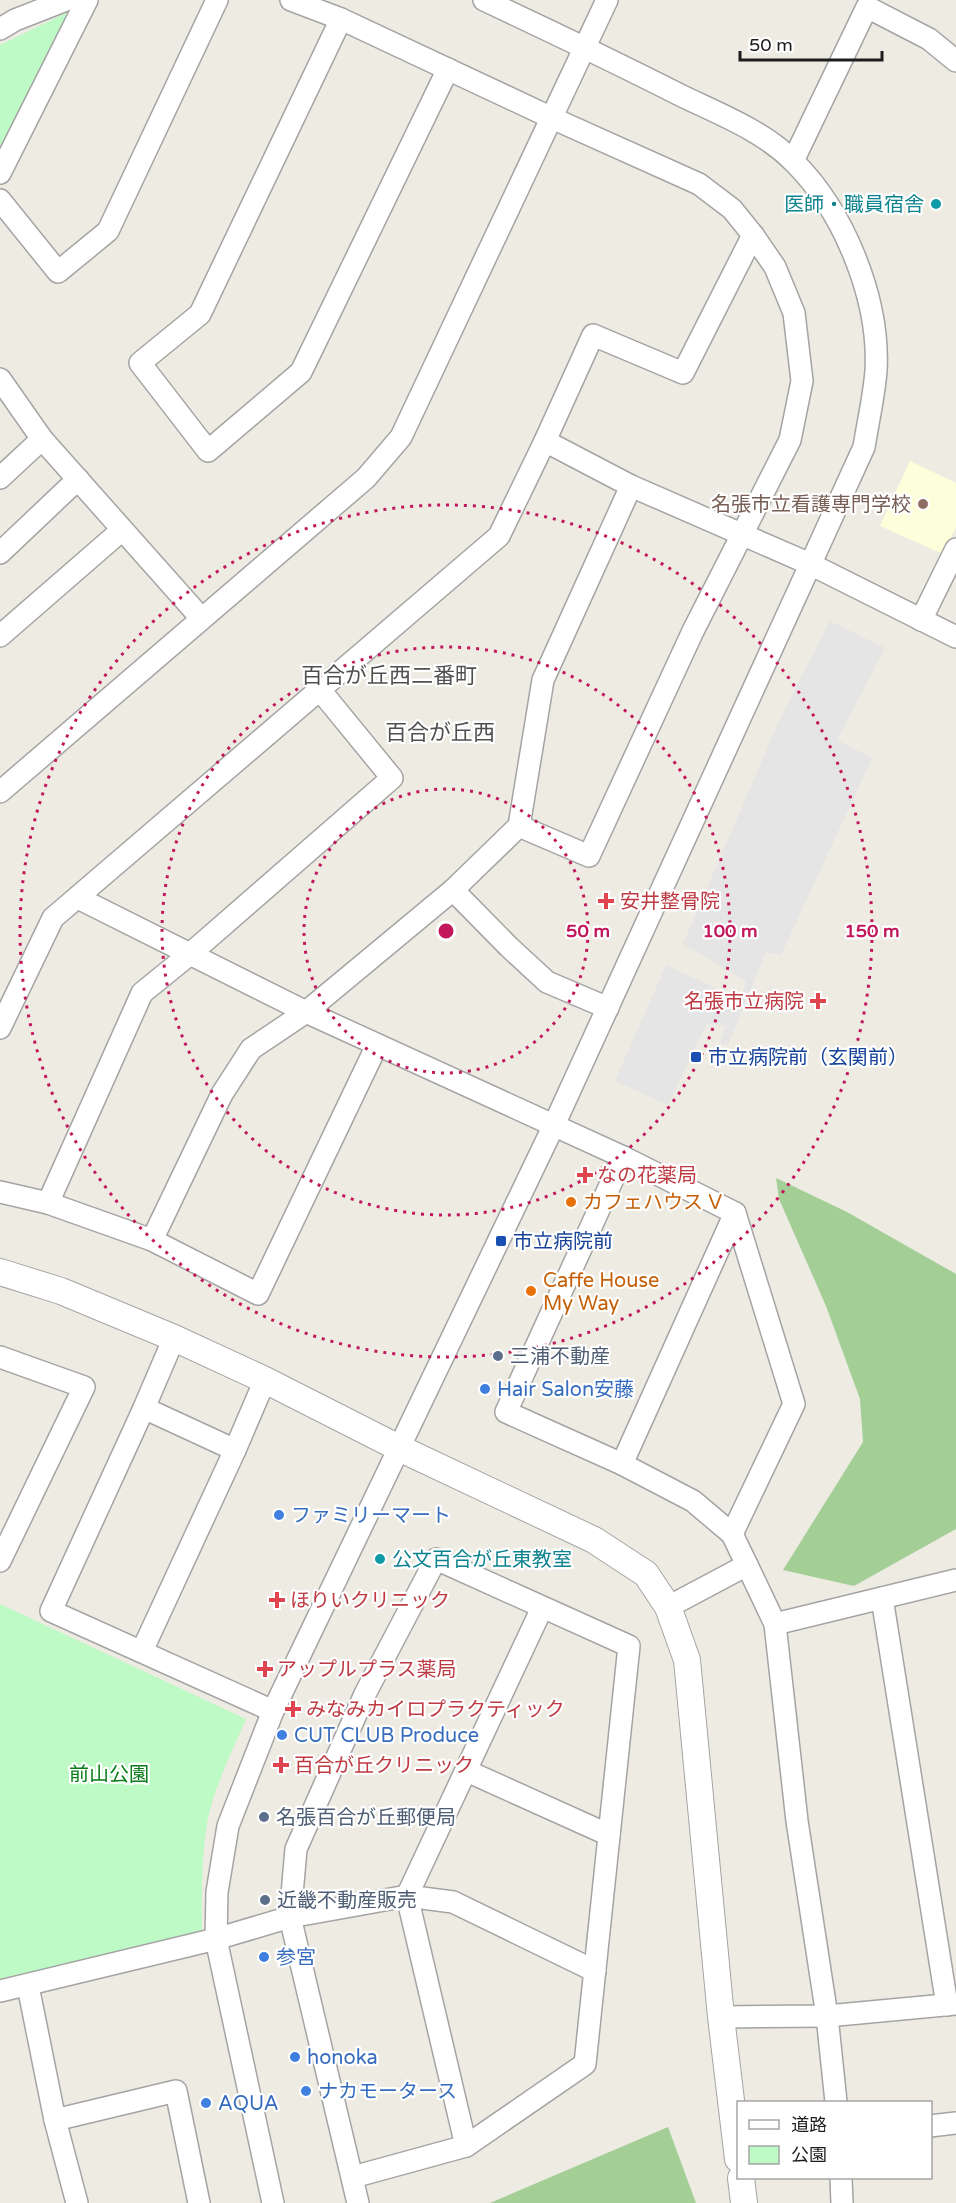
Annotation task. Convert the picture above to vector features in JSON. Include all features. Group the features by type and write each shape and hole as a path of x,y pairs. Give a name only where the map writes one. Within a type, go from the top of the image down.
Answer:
{"street":[{"path":"0,29 15,20 66,0"},
{"path":"0,173 87,0"},
{"path":"0,200 58,272 108,231 217,0"},
{"path":"291,0 341,19 699,184 732,209 753,235 775,267 794,313 802,381 790,440 693,631 589,856 519,826"},
{"path":"273,2203 216,1939 218,1892 228,1826 273,1711 371,1523 399,1448 555,1125 864,447 876,370 874,328 863,281 848,236 821,194 793,161 762,135 484,0"},
{"path":"0,792 366,478 401,437 607,0"},
{"path":"793,161 867,7 929,39 956,61"},
{"path":"341,19 200,314 140,363 208,451 301,372 448,69"},
{"path":"0,1028 53,918 499,536 593,335 683,373 753,235"},
{"path":"0,379 42,439 201,618"},
{"path":"0,478 42,439"},
{"path":"545,441 631,486 810,564 956,637"},
{"path":"0,553 78,479"},
{"path":"152,1240 222,1094 251,1049 306,1012 453,890 519,826 543,680 631,486"},
{"path":"0,636 122,530"},
{"path":"921,620 956,549"},
{"path":"48,1203 142,993 392,778 320,690"},
{"path":"453,890 547,982 608,1008"},
{"path":"78,898 306,1012 555,1125 735,1213 794,1404 732,1534"},
{"path":"0,1192 48,1203 152,1240 258,1294 377,1045"},
{"path":"623,1157 506,1412 622,1464 693,1501 732,1534 747,1565 775,1624 797,1821 827,2016 836,2101"},
{"path":"622,1464 735,1213"},
{"path":"0,1272 61,1291 174,1338 265,1380 399,1448 594,1540 646,1574 668,1607 687,1660 721,2017 737,2151"},
{"path":"174,1338 51,1611 273,1711"},
{"path":"0,1357 84,1387 0,1561"},
{"path":"142,1651 265,1380"},
{"path":"144,1408 235,1450"},
{"path":"353,2177 466,2146 585,2064 629,1646 433,1558 365,1694 296,1849 290,1917 358,2203"},
{"path":"668,1607 747,1565"},
{"path":"775,1624 956,1580"},
{"path":"721,2017 827,2016 951,2004 882,1598"},
{"path":"466,2146 407,1896 542,1608"},
{"path":"467,1771 609,1835"},
{"path":"0,1991 216,1939 290,1917 407,1896 453,1902 594,1971"},
{"path":"28,1986 56,2120 77,2203"},
{"path":"56,2120 176,2091 199,2203"},
{"path":"932,2126 956,2123"},
{"path":"741,2179 744,2203"},
{"path":"841,2179 842,2203"}],"shaded area":[{"name":"名張市立看護専門学校","path":"910,461 956,483 956,527 943,554 880,526"},
{"path":"830,621 885,648 837,740 872,758 781,955 766,952 728,1045 720,1042 726,1026 707,1023 668,1105 615,1081 666,965 741,1000 746,981 683,944 779,721"}],"green space":[{"path":"68,12 6,142 0,150 0,45"},
{"path":"776,1178 847,1212 956,1274 956,1529 854,1586 783,1570 863,1442 860,1399 826,1306 779,1199"},
{"name":"前山公園","path":"0,1604 246,1719 220,1781 208,1818 203,1861 202,1933 0,1981"},
{"path":"668,2127 696,2203 490,2203"}],"place":[{"name":"医師・職員宿舎","path":"936,204"},
{"name":"名張市立看護専門学校","path":"923,504"},
{"name":"安井整骨院","path":"606,901"},
{"name":"名張市立病院","path":"818,1001"},
{"name":"市立病院前（玄関前）","path":"696,1057"},
{"name":"なの花薬局","path":"585,1175"},
{"name":"カフェハウス V","path":"571,1202"},
{"name":"市立病院前","path":"501,1241"},
{"name":"Caffe House My Way","path":"531,1291"},
{"name":"三浦不動産","path":"498,1356"},
{"name":"Hair Salon安藤","path":"485,1389"},
{"name":"ファミリーマート","path":"279,1515"},
{"name":"公文百合が丘東教室","path":"380,1559"},
{"name":"ほりいクリニック","path":"277,1600"},
{"name":"アップルプラス薬局","path":"265,1669"},
{"name":"みなみカイロプラクティック","path":"293,1709"},
{"name":"CUT CLUB Produce","path":"282,1735"},
{"name":"百合が丘クリニック","path":"281,1765"},
{"name":"名張百合が丘郵便局","path":"264,1817"},
{"name":"近畿不動産販売","path":"265,1900"},
{"name":"参宮","path":"264,1957"},
{"name":"honoka","path":"295,2057"},
{"name":"ナカモータース","path":"306,2091"},
{"name":"AQUA","path":"206,2103"}],"district":[{"name":"百合が丘西二番町","path":"389,675"},
{"name":"百合が丘西","path":"440,732"}]}
